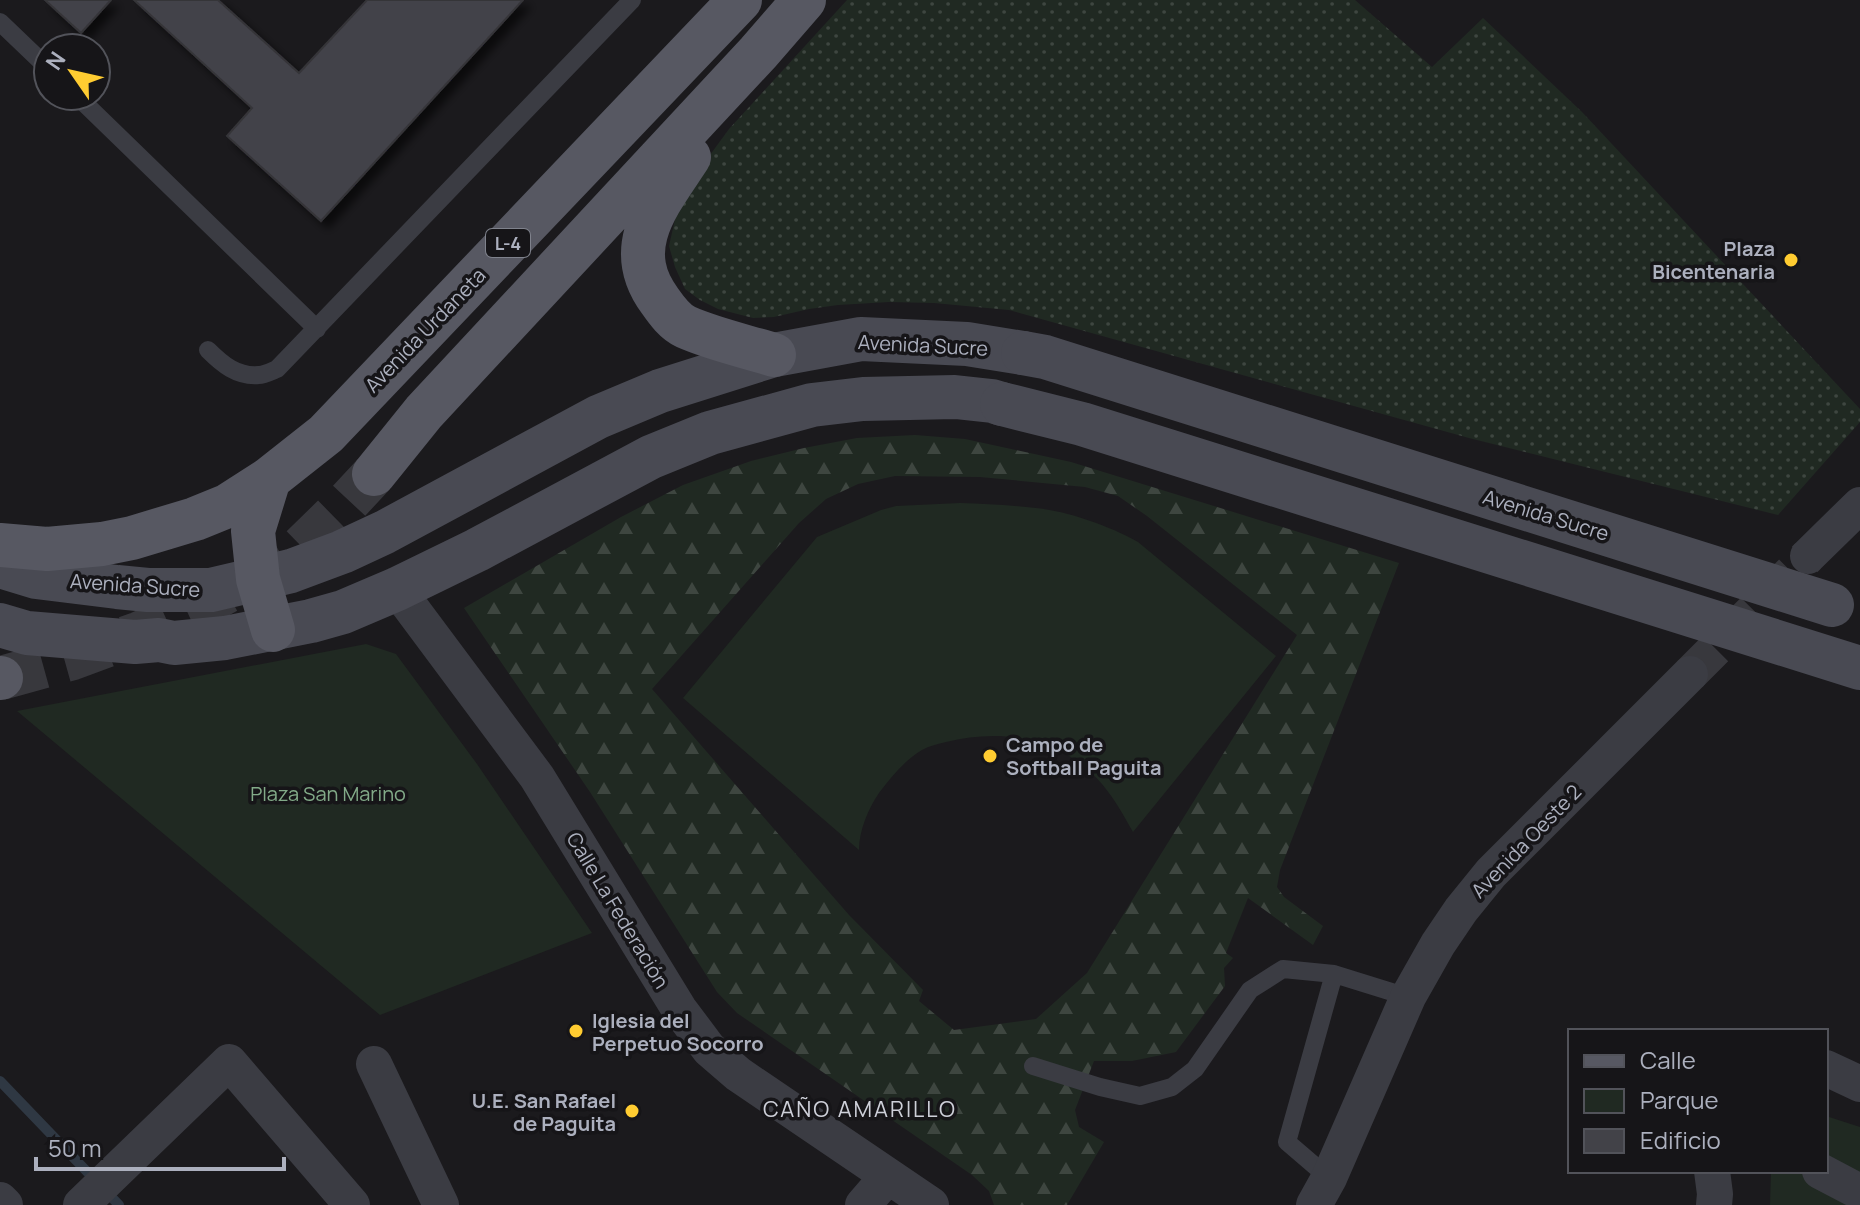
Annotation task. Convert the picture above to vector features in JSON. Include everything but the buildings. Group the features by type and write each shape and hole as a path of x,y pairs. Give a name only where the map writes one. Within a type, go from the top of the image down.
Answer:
{"main road":[{"name":"Avenida Urdaneta","path":"269,479 326,434 740,0"},
{"name":"L-4","path":"374,474 424,412 804,0"},
{"name":"L-4","path":"758,53 650,217 643,259 656,296 682,326 774,355"},
{"name":"Avenida Sucre","path":"0,566 36,577 148,590 211,590 291,571 385,532 598,417 660,391 774,355 861,339 967,344 1070,365 1846,610"},
{"path":"0,625 27,633 174,643 273,630 343,612 397,589 651,457 710,433 812,405 863,399 955,397 992,401 1082,424 1860,668"},
{"name":"L-4","path":"0,545 47,549 132,538 227,506 269,479"},
{"path":"269,479 253,531 258,579 273,630"}],"street":[{"path":"1808,556 1860,505"},
{"name":"Calle La Federación","path":"397,589 537,777 679,1009 709,1049 738,1074 931,1205"},
{"name":"Avenida Oeste 2","path":"1322,1192 1408,997 1438,944 1491,873 1690,674"},
{"path":"83,1204 229,1062 352,1205"},
{"path":"374,1064 441,1205"},
{"path":"1828,1069 1860,1084"},
{"path":"1712,1173 1714,1205"},
{"path":"1824,1173 1860,1192"},
{"path":"863,1205 888,1176"},
{"path":"0,1200 5,1205"}],"lane":[{"path":"208,350 225,367 243,373 258,375 277,369 632,0"},
{"path":"0,22 32,53"},
{"path":"93,112 317,329"},
{"path":"1033,1066 1140,1096 1172,1087 1195,1069 1250,990 1283,969 1334,974 1408,997"},
{"path":"1322,1192 1287,1142 1334,974"}],"green space":[{"path":"847,0 1355,0 1432,67 1483,18 1582,112 1860,409 1860,422 1778,515 1469,438 1009,310 889,302 838,305 753,318 718,309 685,289 669,246 676,215 688,185 729,129"},
{"path":"915,435 965,439 1071,462 1399,563 1280,870 1277,887 1284,897 1323,926 1313,945 1248,898 1226,953 1233,958 1224,968 1225,986 1176,1052 1132,1061 1094,1061 1075,1110 1079,1127 1104,1142 1067,1205 994,1205 989,1191 972,1175 737,1013 717,992 590,792 464,608 621,517 683,485 751,461 857,438","holes":["895,476 980,477 1085,487 1118,496 1297,635 1087,973 1036,1019 954,1030 919,1001 923,990 849,915 652,689 799,523 826,499 858,484"]},
{"path":"960,503 1061,512 1115,530 1138,542 1276,656 1133,832 1095,776 1060,751 1018,738 974,737 928,747 904,764 871,806 862,828 859,850 683,698 817,537 896,506"},
{"name":"Plaza San Marino","path":"366,644 396,654 477,764 592,933 380,1015 17,711"},
{"path":"1828,1117 1860,1127 1860,1205 1770,1205 1771,1173 1828,1173"}],"waterway":[{"path":"0,1081 119,1205"}],"tunnel":[{"path":"1,678 73,658 140,633 208,602 299,550 374,474"},
{"path":"1690,674 1808,556"}],"place":[{"name":"Plaza Bicentenaria","path":"1791,260"},
{"name":"Campo de Softball Paguita","path":"990,756"},
{"name":"Iglesia del Perpetuo Socorro","path":"576,1031"},
{"name":"U.E. San Rafael de Paguita","path":"632,1111"}],"district":[{"name":"CAÑO AMARILLO","path":"860,1109"}]}
